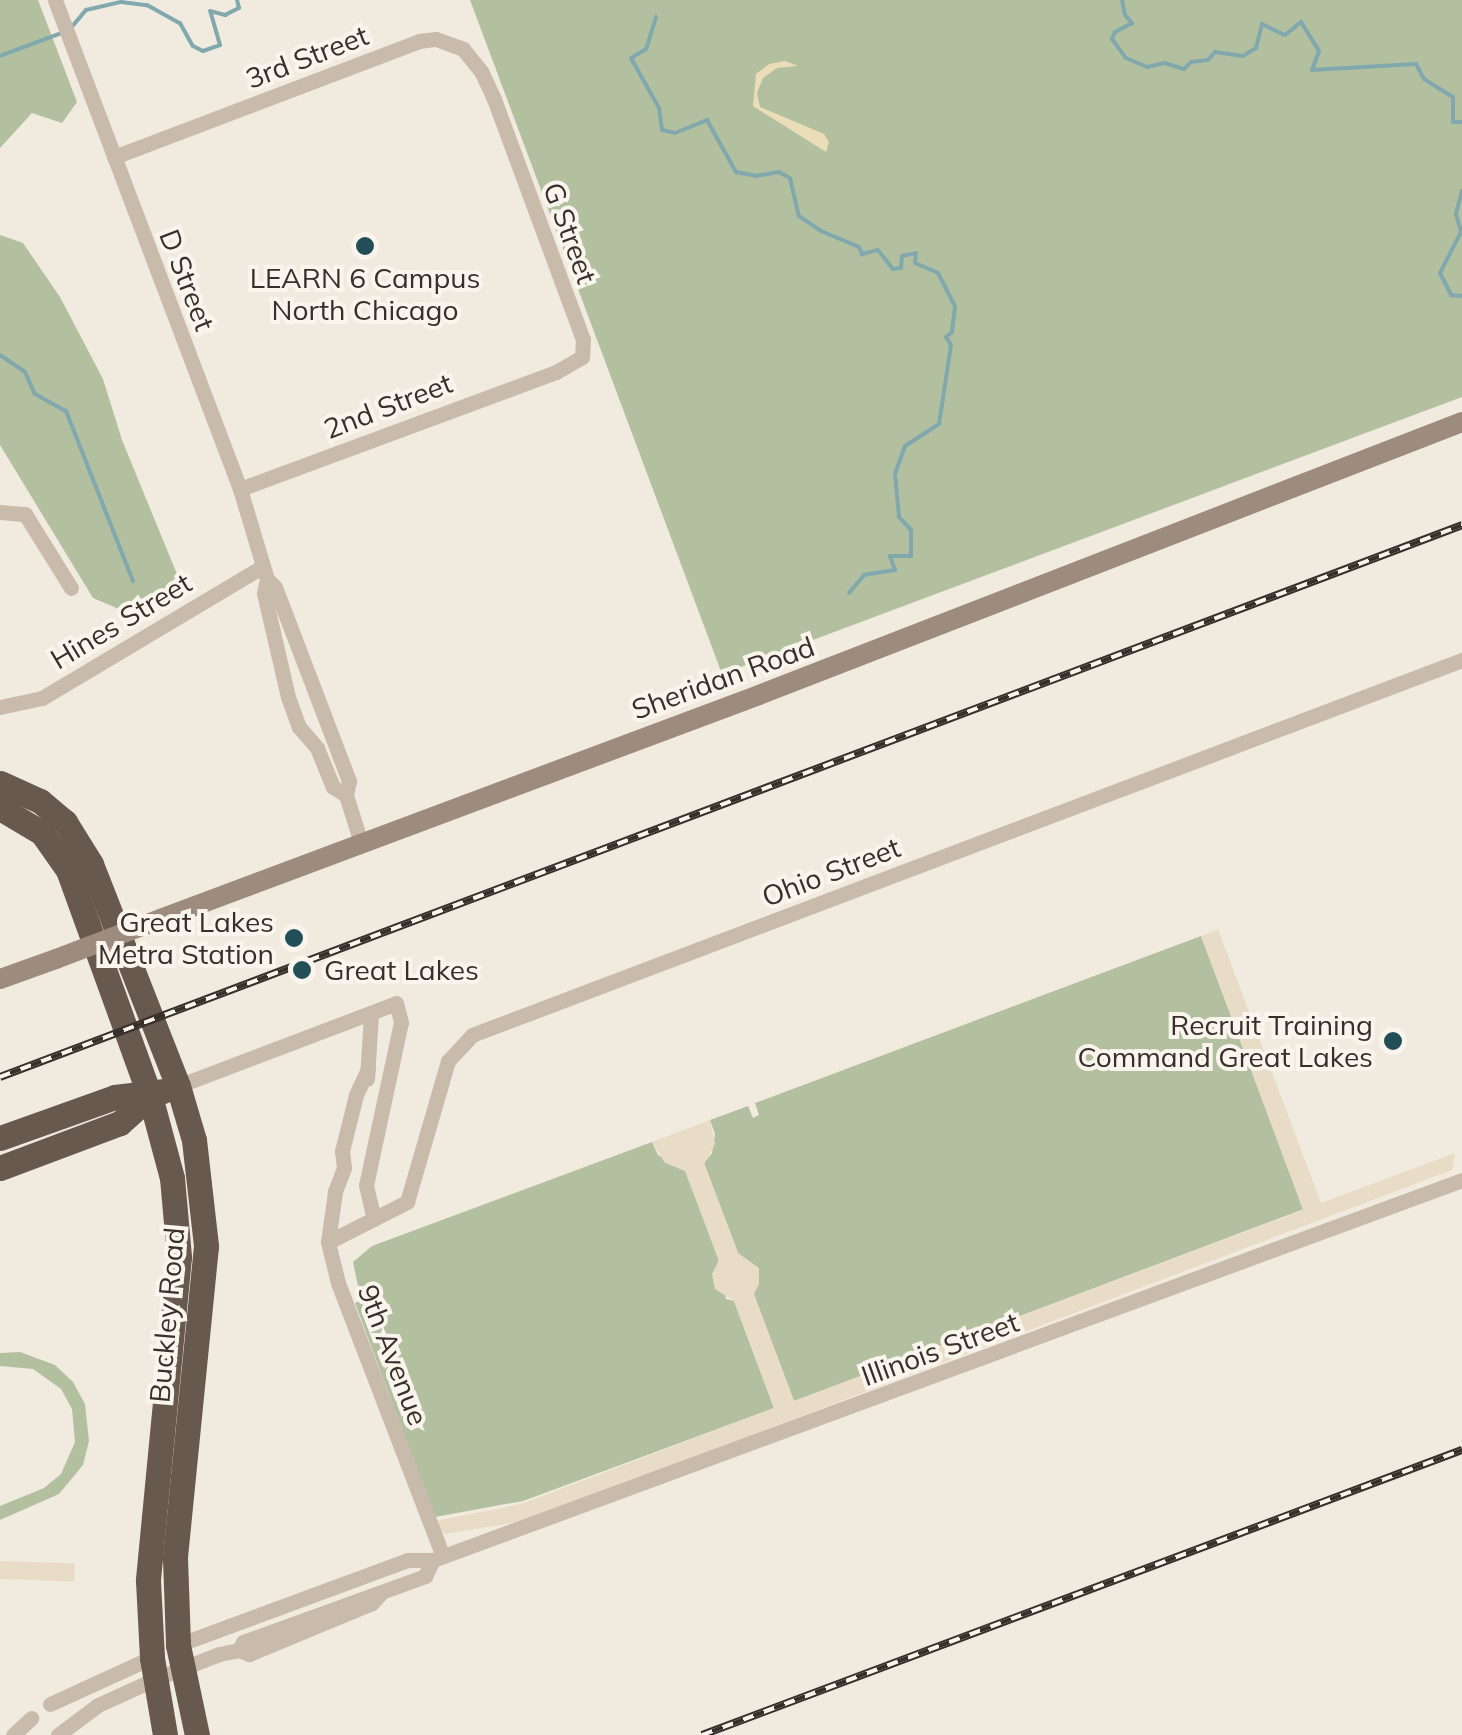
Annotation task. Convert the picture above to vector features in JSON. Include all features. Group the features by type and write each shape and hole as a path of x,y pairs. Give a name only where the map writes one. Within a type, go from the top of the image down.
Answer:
{"highway":[{"name":"Buckley Road","path":"0,783 40,801 78,839 92,864 178,1086 202,1182 206,1246 176,1539 180,1656 197,1735"},
{"name":"Buckley Road","path":"0,808 27,820 63,858 150,1096 172,1178 179,1237 151,1518 154,1669 166,1735"},
{"path":"0,1138 114,1098 150,1096 178,1086"},
{"path":"0,1168 120,1123 150,1096"}],"main road":[{"name":"Sheridan Road","path":"0,980 778,688 1462,422"}],"street":[{"name":"D Street","path":"55,0 240,489 265,573 275,587 349,781 346,795 361,843"},
{"name":"3rd Street","path":"114,157 419,41 436,39 463,49 481,71 494,98"},
{"name":"G Street","path":"494,98 583,339 582,357 556,372"},
{"name":"2nd Street","path":"240,489 556,372"},
{"path":"0,512 26,514 71,588"},
{"name":"D Street","path":"265,573 264,593 288,697 299,727 317,748 333,786 346,795"},
{"name":"Hines Street","path":"0,707 42,698 265,573"},
{"name":"Ohio Street","path":"328,1242 403,1207 412,1195 448,1061 472,1035 1462,660"},
{"path":"178,1086 396,1004 401,1022 366,1185 374,1220"},
{"name":"9th Avenue","path":"371,1013 368,1069 356,1095 342,1151 344,1168 335,1192 328,1242 338,1283 438,1558"},
{"name":"Illinois Street","path":"154,1669 408,1560 438,1558 1462,1180"},
{"name":"Illinois Street","path":"154,1669 180,1656 239,1650 248,1654 259,1650 372,1603 381,1593 425,1576 438,1558"},
{"path":"50,1704 154,1669"},
{"path":"58,1735 154,1669"},
{"path":"13,1735 31,1718"}],"green space":[{"path":"0,0 38,0 77,102 62,123 32,113 0,148"},
{"path":"470,0 1462,0 1462,397 722,674"},
{"path":"0,235 23,243 60,297 103,379 122,440 179,579 177,599 140,618 93,598 0,445"},
{"path":"1201,936 1304,1209 794,1401 704,1163 712,1153 715,1134 710,1120 748,1106 753,1118 759,1115 755,1103"},
{"path":"652,1142 658,1155 685,1170 719,1261 726,1299 734,1301 774,1408 523,1501 435,1517 355,1303 361,1300 353,1262 372,1246"},
{"path":"20,1352 55,1365 73,1382 85,1404 89,1441 83,1465 59,1494 0,1520 0,1506 44,1488 61,1474 75,1442 72,1409 61,1389 33,1369 0,1366 0,1353"}],"sand":[{"path":"785,61 798,66 777,68 763,78 757,93 760,107 824,134 829,142 826,152 753,106 756,74 769,64"}],"shaded area":[{"path":"1218,929 1321,1203 1455,1153 1452,1170 524,1521 445,1534 440,1529 435,1521 521,1504 774,1408 734,1301 715,1289 712,1274 719,1260 685,1171 665,1163 652,1142 710,1120 715,1144 704,1164 738,1253 759,1268 759,1284 754,1294 794,1401 1303,1210 1201,936"},
{"path":"0,1561 75,1564 74,1582 0,1579"}],"waterway":[{"path":"70,29 86,10 121,2 147,5 180,23 193,46 203,51 220,45 210,11 225,15 239,8 237,0"},
{"path":"1122,0 1125,15 1132,23 1115,32 1112,39 1126,58 1147,67 1165,63 1184,69 1191,62 1208,60 1215,52 1243,56 1256,48 1262,24 1285,35 1301,22 1319,51 1312,70 1416,64 1424,79 1453,97 1453,122 1462,122"},
{"path":"656,17 646,49 631,58 659,108 662,130 675,133 707,120 736,172 756,176 779,172 790,178 799,216 821,231 859,247 862,254 878,250 893,269 901,268 902,256 916,253 915,263 938,273 955,307 952,332 946,337 951,345 939,424 905,446 895,473 899,517 911,530 911,556 890,556 895,570 864,575 849,593"},
{"path":"0,56 62,33"},
{"path":"1462,191 1456,214 1461,232 1440,273 1451,295 1462,296"},
{"path":"0,355 25,372 35,394 66,411 133,581"}],"railway":[{"path":"0,1077 1462,525"},
{"path":"702,1735 1462,1450"}],"place":[{"name":"LEARN 6 Campus North Chicago","path":"365,246"},
{"name":"Great Lakes Metra Station","path":"294,938"},
{"name":"Great Lakes","path":"302,970"},
{"name":"Recruit Training Command Great Lakes","path":"1393,1041"}]}
